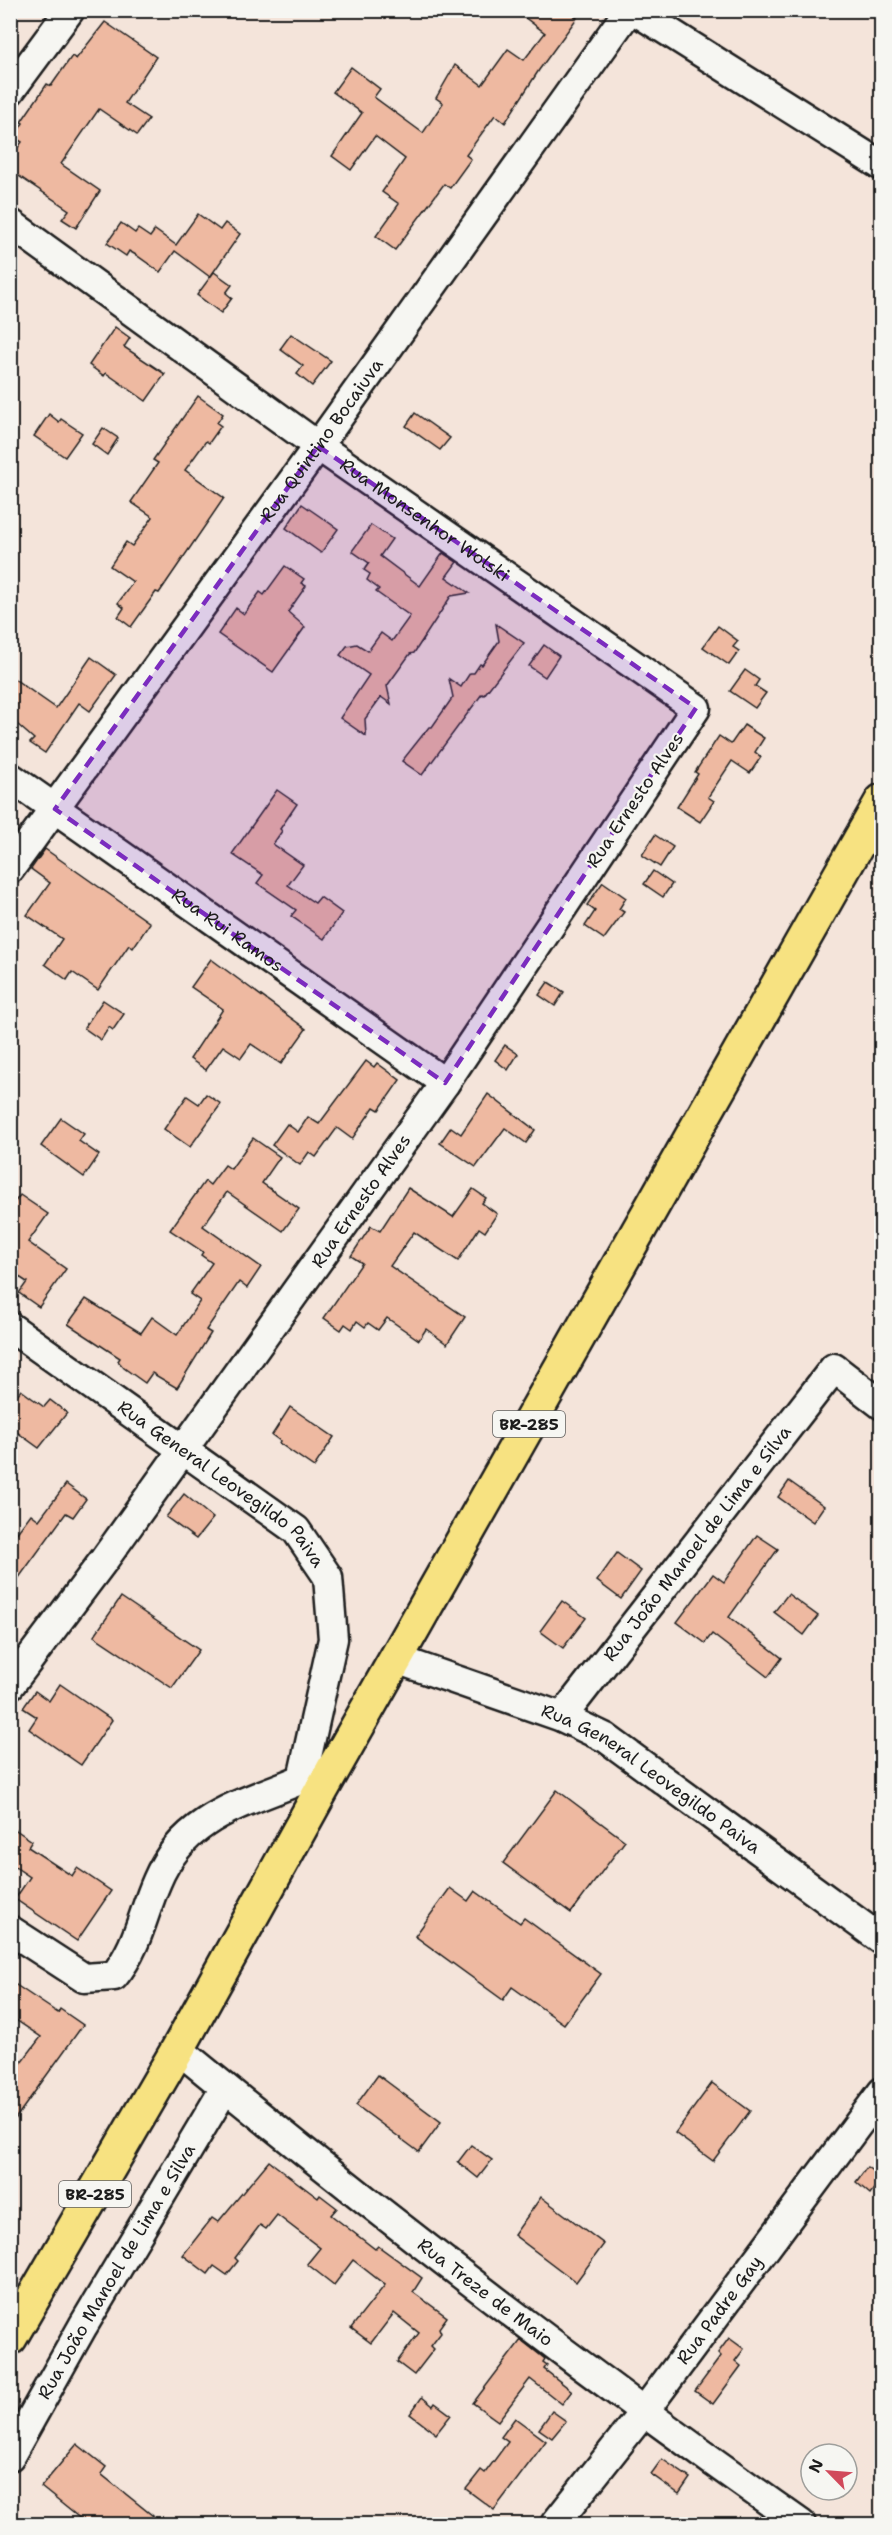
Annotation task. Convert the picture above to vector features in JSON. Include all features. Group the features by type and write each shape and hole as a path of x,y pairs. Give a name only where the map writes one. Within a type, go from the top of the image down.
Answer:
{"highway":[{"name":"BR-285","path":"10,2338 178,2049 312,1784 396,1659 882,801"}],"street":[{"path":"10,91 70,10"},
{"name":"Rua Quintino Bocaiuva","path":"10,869 318,446 629,10"},
{"path":"634,10 882,166"},
{"name":"Rua Monsenhor Wolski","path":"10,223 318,446 696,708"},
{"name":"Rua Ernesto Alves","path":"10,1684 184,1449 445,1083 696,708"},
{"name":"Rua Rui Ramos","path":"10,777 445,1083"},
{"name":"Rua General Leovegildo Paiva","path":"10,1327 296,1530 328,1577 333,1639 312,1784"},
{"name":"Rua João Manoel de Lima e Silva","path":"562,1717 834,1368 882,1405"},
{"name":"Rua General Leovegildo Paiva","path":"396,1659 562,1717 606,1738 882,1940"},
{"path":"10,1930 84,1978 114,1976 130,1957 157,1879 177,1843 206,1820 312,1784"},
{"name":"Rua Treze de Maio","path":"178,2049 310,2157 643,2413 801,2524"},
{"name":"Rua João Manoel de Lima e Silva","path":"10,2456 83,2326 225,2088"},
{"name":"Rua Padre Gay","path":"555,2524 643,2413 882,2092"}],"highlighted area":[{"path":"318,446 696,708 445,1083 55,809"}],"building":[{"path":"515,10 566,10 577,18 539,70 505,123 495,115 466,155 471,159 450,188 444,184 395,250 376,236 399,204 382,192 405,159 375,136 351,170 332,156 362,113 333,92 351,67 380,89 374,97 423,133 443,103 436,98 455,65 482,85 508,49 524,60 545,33"},
{"path":"105,22 156,57 125,103 149,119 137,135 99,109 61,164 100,191 76,228 62,219 69,210 10,170 10,158 22,142 14,137 23,123 21,122 47,84 51,86 72,56 76,59"},
{"path":"198,214 220,230 225,223 240,234 210,277 175,251 160,272 129,251 126,256 107,243 121,223 135,233 138,229 150,237 155,230 176,245"},
{"path":"214,272 232,285 226,293 232,298 221,313 197,295"},
{"path":"115,327 130,338 124,347 165,374 146,401 106,373 104,376 89,365"},
{"path":"291,334 331,361 312,386 297,374 303,366 280,349"},
{"path":"198,396 223,414 217,423 221,426 209,443 206,441 185,470 224,498 159,593 156,592 131,627 118,617 124,608 118,603 133,582 110,566 126,542 132,546 153,517 131,502 158,463 153,460"},
{"path":"415,413 450,438 440,450 406,426"},
{"path":"49,414 59,422 61,419 82,433 65,457 34,436"},
{"path":"103,428 118,438 107,455 92,444"},
{"path":"302,504 338,529 321,553 286,528"},
{"path":"371,525 392,539 380,556 420,586 443,553 457,562 446,577 469,593 451,596 414,653 410,654 387,686 391,704 381,697 365,719 366,736 340,718 369,675 340,655 347,646 357,644 368,651 381,633 392,641 410,616 376,592 379,589 367,580 370,574 364,570 369,563 352,551"},
{"path":"285,566 304,579 301,583 306,586 288,612 305,627 273,672 218,634 236,608 244,614 260,592 264,595"},
{"path":"496,624 524,643 484,695 482,694 422,775 402,761 429,727 432,727 453,697 449,679 461,687 470,673 474,673 480,664 482,665 499,641"},
{"path":"718,626 738,641 733,647 739,651 729,665 703,647"},
{"path":"544,645 559,656 545,677 529,666"},
{"path":"91,657 116,675 90,711 79,703 45,753 30,743 34,739 10,718 10,676 56,708"},
{"path":"745,670 759,680 755,686 766,693 755,708 730,691"},
{"path":"744,725 764,738 755,752 761,757 750,773 732,761 708,797 714,801 700,822 677,807 698,774 695,772 719,736 731,744"},
{"path":"277,790 297,804 273,844 303,865 288,885 315,903 320,897 342,913 324,939 291,916 296,910 257,883 263,875 232,854"},
{"path":"655,835 673,847 660,867 642,855"},
{"path":"45,849 150,923 133,948 129,945 98,990 72,972 67,980 45,964 62,939 27,915 50,883 31,869"},
{"path":"653,871 672,884 663,897 644,884"},
{"path":"603,882 626,898 619,909 624,912 604,939 585,926 595,911 587,905"},
{"path":"211,959 306,1029 281,1064 251,1044 241,1058 223,1046 206,1070 190,1059 223,1009 191,987"},
{"path":"548,982 564,992 555,1006 539,995"},
{"path":"103,1000 124,1014 113,1030 109,1027 101,1040 84,1028"},
{"path":"505,1045 518,1054 508,1070 495,1060"},
{"path":"366,1061 374,1067 377,1063 400,1080 379,1110 374,1107 352,1139 337,1128 316,1157 309,1152 300,1165 272,1145 287,1124 298,1132 308,1117 319,1124"},
{"path":"206,1094 221,1104 190,1147 164,1129 187,1096 199,1104"},
{"path":"488,1094 535,1130 526,1143 505,1128 476,1167 440,1143 451,1127 461,1134"},
{"path":"61,1118 84,1134 79,1141 99,1155 84,1177 41,1146"},
{"path":"253,1138 280,1157 262,1183 299,1209 283,1231 227,1192 203,1226 261,1267 247,1288 239,1282 206,1330 211,1333 177,1388 152,1373 145,1383 124,1368 118,1361 120,1358 68,1324 86,1299 141,1333 152,1317 177,1335 200,1301 190,1294 212,1263 201,1255 203,1252 170,1230 205,1181 210,1185 225,1165 231,1169"},
{"path":"408,1188 453,1217 473,1189 486,1198 482,1203 497,1214 485,1232 479,1228 458,1261 414,1232 390,1266 465,1317 447,1344 426,1329 419,1340 387,1318 378,1330 368,1323 365,1327 357,1321 352,1329 345,1324 341,1330 324,1318 362,1263 351,1256 371,1226 380,1231"},
{"path":"20,1195 48,1214 28,1242 66,1269 39,1307 19,1293 27,1282 10,1271 10,1208"},
{"path":"21,1390 44,1407 50,1400 67,1413 39,1448 10,1427 10,1404"},
{"path":"290,1407 334,1437 314,1467 279,1443 280,1441 272,1435"},
{"path":"789,1481 824,1506 813,1522 778,1497"},
{"path":"66,1484 86,1499 73,1517 66,1513 10,1590 10,1542 31,1514 39,1520"},
{"path":"184,1494 213,1518 196,1539 166,1517"},
{"path":"757,1535 778,1549 729,1617 782,1658 768,1677 712,1634 705,1643 677,1622 713,1574 724,1582"},
{"path":"617,1553 641,1571 621,1599 597,1581"},
{"path":"788,1594 818,1616 804,1635 774,1612"},
{"path":"121,1597 199,1650 172,1688 94,1636"},
{"path":"562,1601 586,1618 563,1648 540,1631"},
{"path":"60,1684 112,1720 81,1765 29,1729 37,1717 23,1708 35,1691 49,1701"},
{"path":"557,1790 625,1841 571,1913 503,1863"},
{"path":"10,1826 32,1841 28,1847 72,1876 77,1868 111,1891 77,1941 15,1899 30,1877 15,1867 10,1873"},
{"path":"450,1888 468,1901 475,1891 520,1923 524,1918 601,1974 564,2024 512,1987 503,2000 415,1936"},
{"path":"10,1981 58,2013 60,2009 83,2025 10,2126 11,2076 41,2037 10,2016"},
{"path":"378,2075 441,2122 419,2152 356,2105"},
{"path":"712,2083 750,2111 713,2161 675,2133"},
{"path":"471,2145 492,2160 478,2178 458,2162"},
{"path":"269,2161 318,2198 320,2195 337,2208 331,2215 375,2249 378,2246 422,2278 413,2292 447,2317 439,2328 441,2333 431,2346 434,2349 414,2375 397,2362 419,2333 394,2313 371,2343 351,2328 385,2285 353,2260 334,2285 307,2264 320,2248 277,2215 266,2229 260,2225 235,2258 238,2261 227,2275 214,2266 208,2274 183,2255 212,2218 218,2222"},
{"path":"867,2167 882,2178 870,2194 856,2182"},
{"path":"541,2197 604,2244 576,2282 514,2235"},
{"path":"729,2338 744,2349 735,2361 741,2366 713,2404 695,2391 721,2356 718,2353"},
{"path":"521,2340 545,2359 543,2362 547,2365 544,2369 572,2391 562,2404 530,2379 498,2421 473,2403"},
{"path":"422,2397 433,2406 435,2403 451,2415 436,2434 410,2414"},
{"path":"552,2411 566,2421 552,2438 539,2429"},
{"path":"515,2418 546,2441 494,2510 466,2489 481,2470 485,2473 508,2442 501,2437"},
{"path":"77,2444 106,2467 101,2474 163,2524 87,2524 41,2487"},
{"path":"662,2459 690,2478 679,2494 651,2474"}]}
